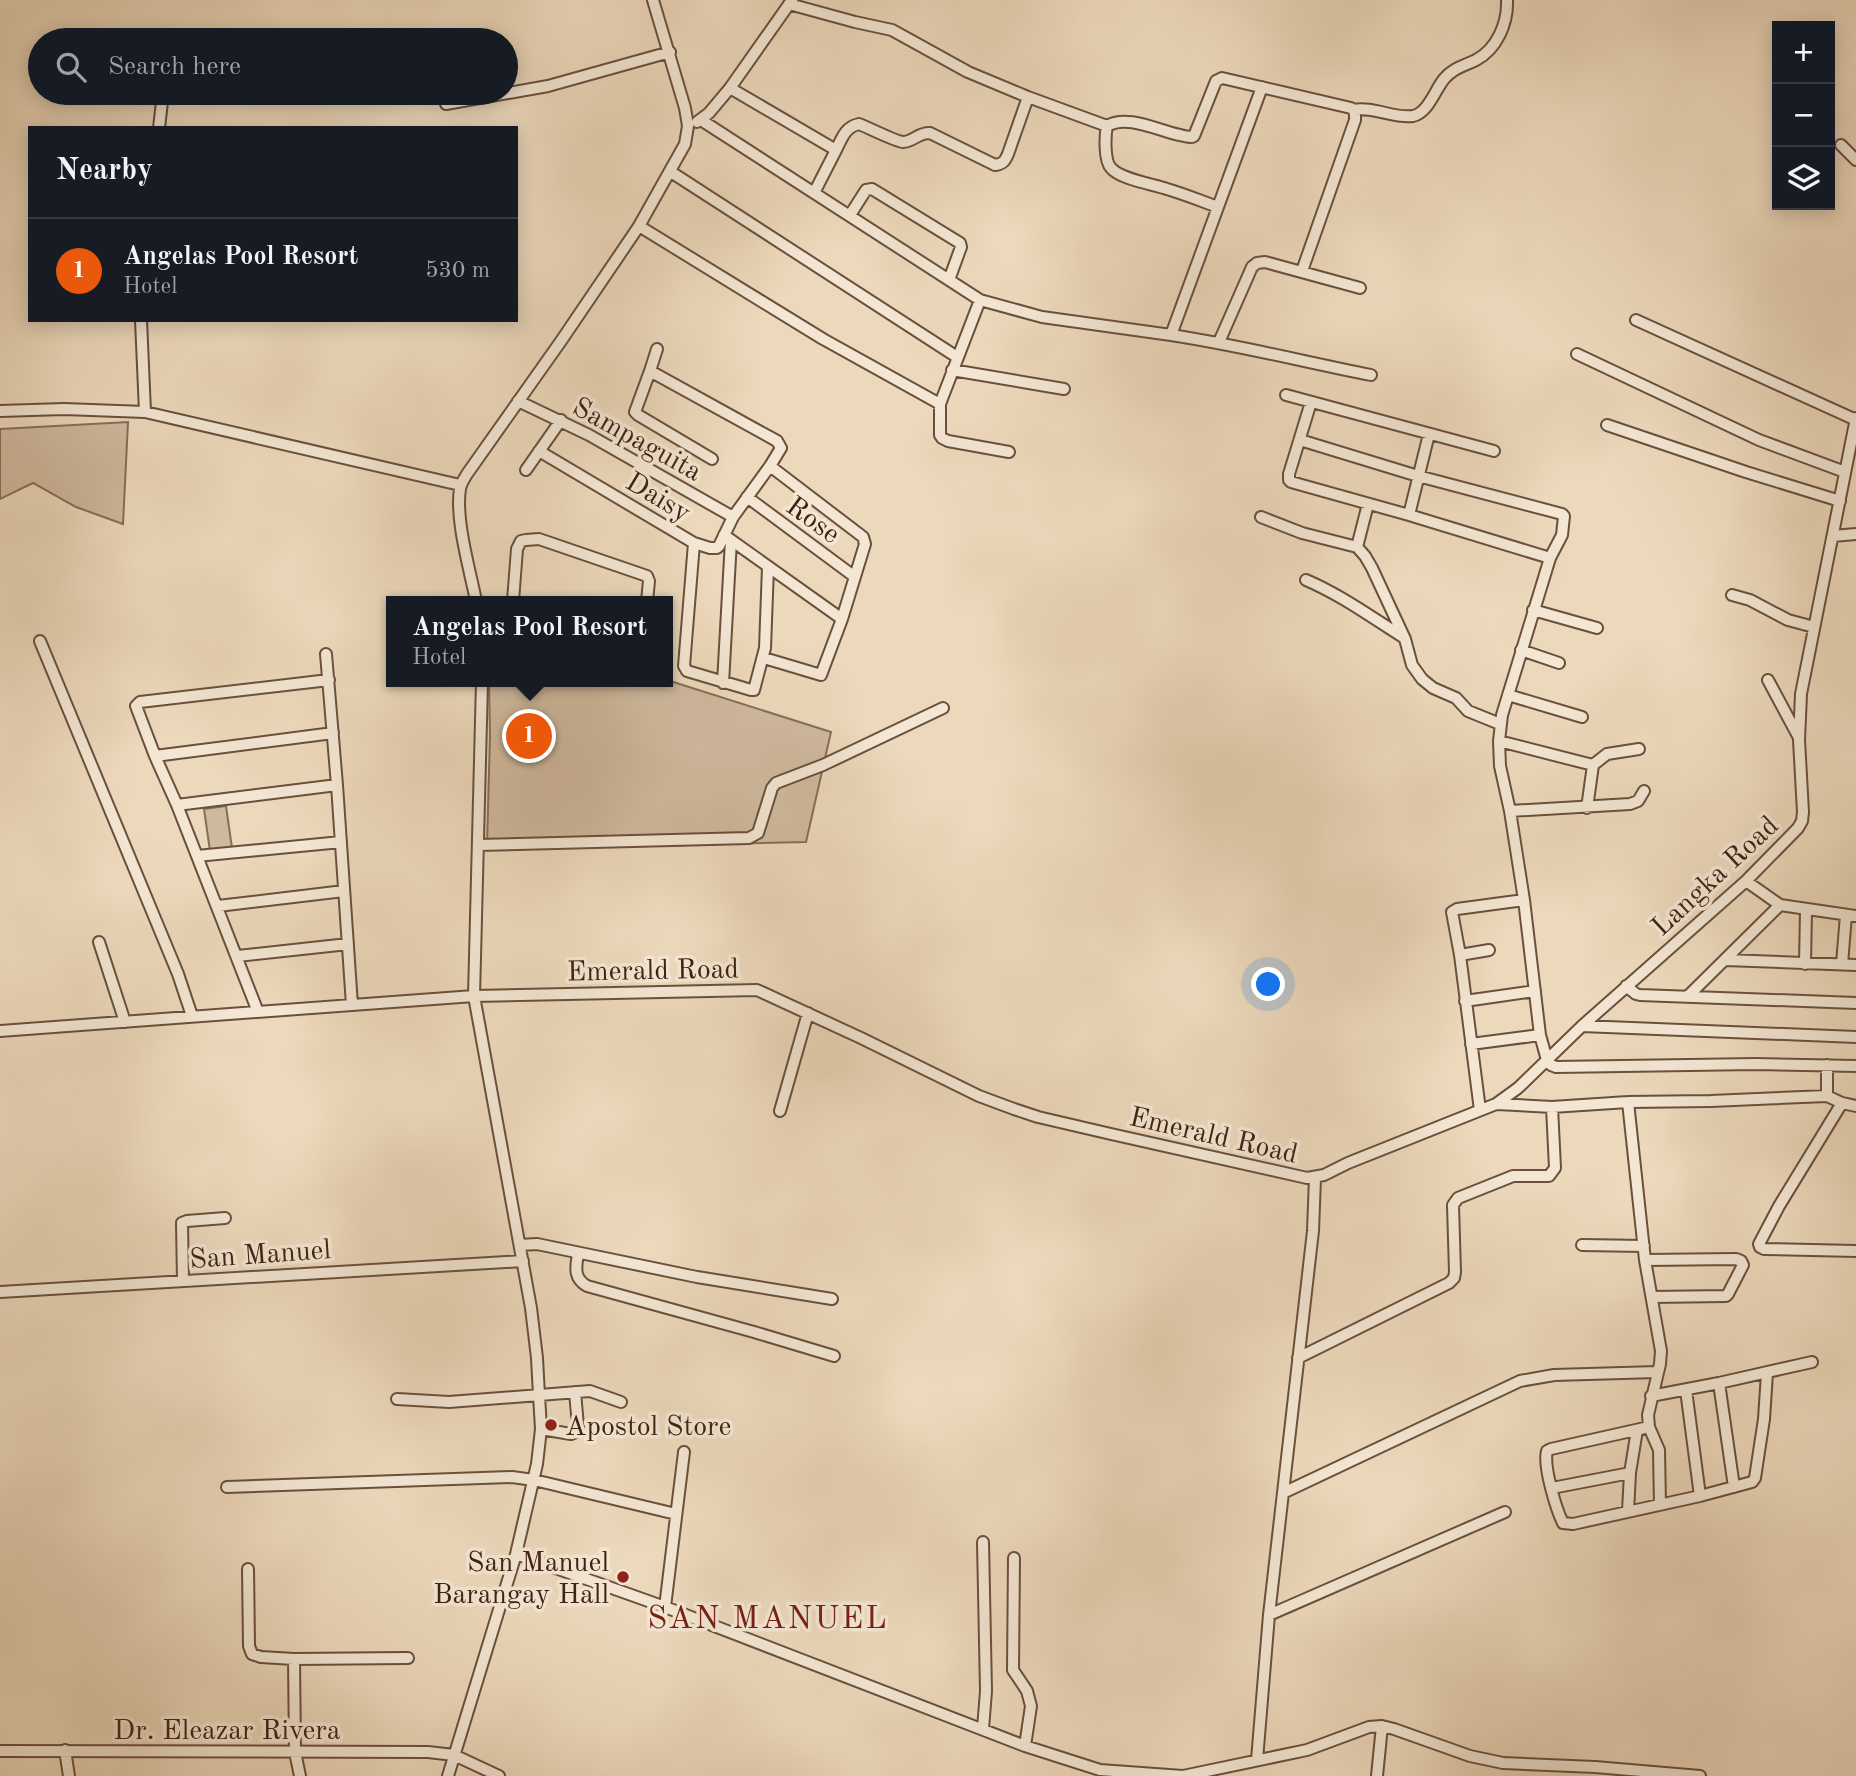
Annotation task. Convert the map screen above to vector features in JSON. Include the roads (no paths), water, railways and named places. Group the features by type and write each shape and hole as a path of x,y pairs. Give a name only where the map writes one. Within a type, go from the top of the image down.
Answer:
{"street":[{"path":"475,596 461,526 460,485 639,226 685,144 688,126 685,108 653,0"},
{"path":"1107,126 1110,123 1129,121 1195,136 1219,78 1353,110 1366,109 1416,116 1422,112 1444,78 1457,67 1477,59 1492,47 1505,22 1507,0"},
{"path":"688,126 701,120 730,88 791,2 843,19 892,30 968,72 1107,126"},
{"path":"518,91 548,86 670,52"},
{"path":"1171,335 1262,87"},
{"path":"730,88 836,150"},
{"path":"814,192 847,130 859,124 898,141 909,140 924,132 935,135 995,165 1001,164 1006,161 1028,97"},
{"path":"159,126 162,105"},
{"path":"1302,271 1355,120 1353,110"},
{"path":"701,120 980,300 1042,317 1219,342 1371,375"},
{"path":"1107,126 1106,145 1111,170 1218,207"},
{"path":"1841,145 1856,160"},
{"path":"671,172 957,357"},
{"path":"850,215 869,188 960,243 949,280"},
{"path":"639,226 823,339 940,404"},
{"path":"1219,342 1252,268 1257,263 1265,262 1360,288"},
{"path":"980,300 940,404 940,435 948,441 1009,452"},
{"path":"1636,320 1856,419"},
{"path":"141,322 145,412"},
{"path":"657,349 635,412 712,460"},
{"path":"1577,354 1759,440 1845,472"},
{"path":"952,370 1064,389"},
{"path":"650,371 777,440 781,448 733,517 727,538 723,683"},
{"path":"1286,395 1494,452"},
{"name":"Sampaguita","path":"518,401 561,420 733,517"},
{"path":"1311,401 1289,480 1550,558"},
{"path":"0,411 64,409 145,412 460,485"},
{"name":"Langka Road","path":"1315,1178 1496,1104 1511,1094 1793,835 1802,821 1799,740 1801,694 1856,419"},
{"path":"526,470 561,420"},
{"path":"1607,425 1840,501"},
{"path":"1409,514 1429,434"},
{"path":"1300,440 1418,476 1562,514 1565,519 1562,535 1550,558 1521,650 1500,724 1499,741 1500,766 1524,900 1540,1035 1551,1065 1856,1066"},
{"name":"Daisy","path":"539,452 694,543 684,669 687,671 754,690 764,658 768,567"},
{"path":"764,658 821,675 865,544 863,537 771,466"},
{"name":"Rose","path":"747,497 855,577"},
{"path":"1357,547 1368,504"},
{"path":"1261,517 1303,533 1357,547 1372,568 1405,639 1412,665 1427,684 1456,698 1468,711 1500,724"},
{"path":"1833,536 1856,534"},
{"path":"694,543 717,548 727,538"},
{"path":"727,538 842,619"},
{"path":"513,596 517,549 521,541 533,539 647,576 648,596"},
{"path":"1306,580 1342,597 1405,639"},
{"path":"1732,595 1751,600 1788,620 1814,627"},
{"path":"1533,610 1597,628"},
{"path":"40,641 172,961 192,1016"},
{"path":"1521,650 1559,663"},
{"path":"326,654 352,1005"},
{"path":"258,1012 137,708 139,703 328,680"},
{"path":"1768,680 1799,740"},
{"path":"448,1776 516,1554 534,1480 541,1429 536,1346 523,1261 474,996 482,687"},
{"path":"1508,695 1582,717"},
{"path":"478,845 750,838 758,833 776,783 816,768 943,708"},
{"path":"155,756 333,733"},
{"path":"1499,741 1593,765"},
{"path":"1587,808 1593,765 1607,754 1639,749"},
{"path":"177,805 337,785"},
{"path":"1510,811 1634,803 1644,791"},
{"path":"197,856 341,842"},
{"path":"1746,881 1780,905 1851,916 1842,964"},
{"path":"218,906 344,891"},
{"path":"1480,1110 1453,910 1524,900"},
{"path":"1687,997 1780,905"},
{"path":"1805,964 1806,910"},
{"path":"99,942 125,1022"},
{"path":"237,956 348,944"},
{"path":"1460,955 1489,950"},
{"path":"1726,960 1856,965"},
{"path":"1626,986 1636,994 1856,1003"},
{"name":"Emerald Road","path":"0,1031 474,996 749,989 765,992 968,1091 1014,1109 1038,1117 1237,1161 1301,1178 1315,1178"},
{"path":"1465,1001 1535,991"},
{"path":"780,1111 808,1013"},
{"path":"1582,1026 1856,1037"},
{"path":"1471,1045 1540,1035"},
{"path":"1827,1065 1827,1096"},
{"path":"1496,1104 1552,1107 1827,1096 1856,1106"},
{"path":"1628,1102 1645,1260 1661,1357 1648,1415 1649,1427 1659,1450 1660,1505"},
{"path":"1842,1103 1779,1206 1759,1247 1856,1251"},
{"path":"1298,1358 1449,1283 1455,1272 1453,1205 1458,1198 1513,1176 1549,1176 1555,1168 1552,1107"},
{"path":"1257,1760 1269,1615 1313,1231 1315,1178"},
{"path":"183,1281 183,1223 187,1220 225,1218"},
{"path":"520,1245 537,1244 708,1279 832,1299"},
{"path":"1582,1244 1644,1246"},
{"path":"578,1252 576,1275 578,1280 587,1286 834,1356"},
{"path":"1645,1260 1736,1259 1743,1265 1728,1294 1723,1297 1652,1297"},
{"name":"San Manuel","path":"0,1292 523,1261"},
{"path":"1651,1396 1811,1362"},
{"path":"1283,1493 1520,1381 1554,1375 1657,1372"},
{"path":"1649,1427 1547,1451 1546,1460 1561,1521 1566,1524 1660,1505 1752,1482 1755,1478 1763,1430 1767,1373"},
{"path":"1719,1383 1734,1488"},
{"path":"1686,1390 1700,1496"},
{"path":"541,1429 571,1434 576,1432 578,1426 575,1392"},
{"path":"397,1399 449,1402 596,1392 621,1402"},
{"path":"1628,1511 1630,1473 1637,1430"},
{"path":"665,1607 684,1451"},
{"path":"1552,1488 1630,1473"},
{"path":"227,1487 502,1477 534,1480 676,1514"},
{"path":"1269,1615 1505,1512"},
{"path":"983,1542 986,1691 983,1729"},
{"path":"516,1554 665,1607 1025,1746 1100,1770 1183,1776 1307,1750 1369,1727 1382,1727 1470,1756 1503,1763 1700,1776"},
{"path":"1014,1558 1013,1670 1027,1691 1031,1706 1025,1746"},
{"path":"248,1569 249,1646 252,1654 294,1659 408,1658"},
{"path":"294,1659 296,1752 300,1776"},
{"path":"1377,1776 1382,1727"},
{"name":"Dr. Eleazar Rivera","path":"0,1751 428,1752 454,1755"},
{"path":"65,1751 69,1776"},
{"path":"454,1755 499,1776"}],"place":[{"name":"Angelas Pool Resort","path":"529,736"},
{"name":"Apostol Store","path":"551,1425"},
{"name":"San Manuel Barangay Hall","path":"623,1577"}],"district":[{"name":"SAN MANUEL","path":"768,1617"}]}
